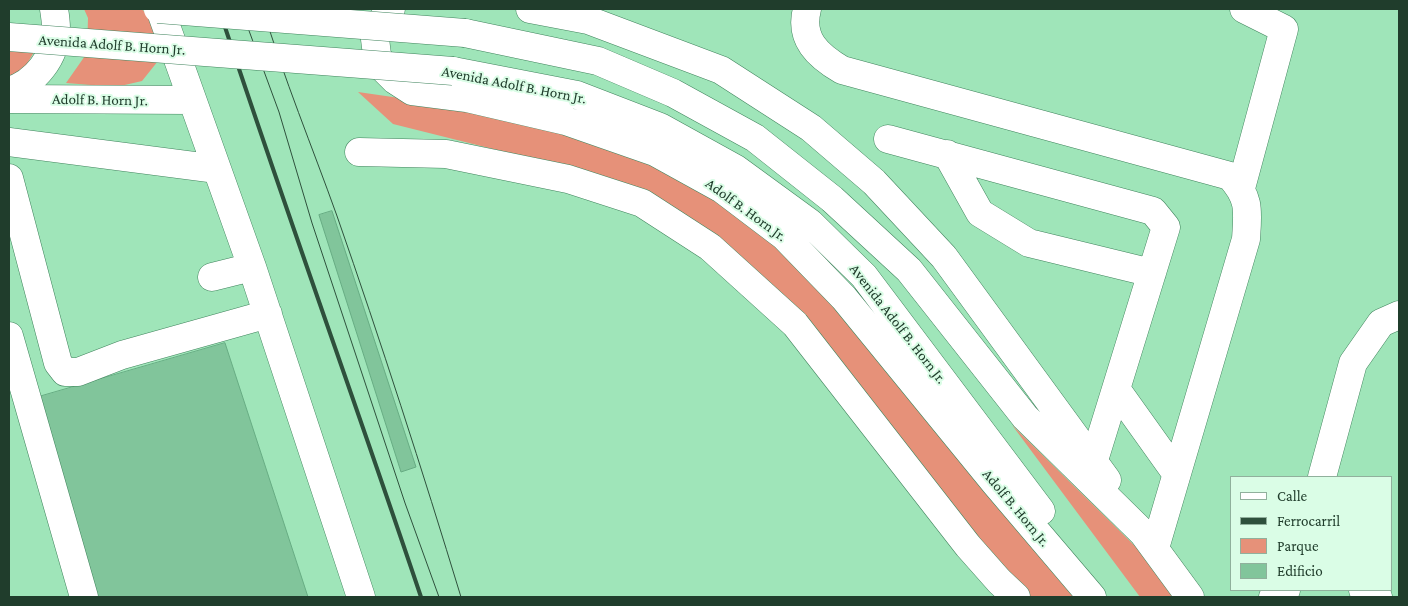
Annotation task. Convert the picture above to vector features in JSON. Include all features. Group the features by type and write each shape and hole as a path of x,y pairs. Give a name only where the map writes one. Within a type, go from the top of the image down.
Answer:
{"main road":[{"name":"Adolf B. Horn Jr.","path":"9,92 22,87 39,72 51,53 56,30 54,9"},
{"path":"361,597 252,267 159,9 465,33 598,61 673,93 754,138 832,199 908,270 1025,417 1149,540"},
{"name":"Adolf B. Horn Jr.","path":"390,9 379,24 375,39 377,55 384,69 395,80 412,91 467,98 566,121 656,152 722,189 784,236 844,298 995,483 1092,597"},
{"path":"530,9 588,20 721,70 810,128 874,182 944,257 1094,460 1190,597"},
{"path":"807,9 804,18 808,36 815,50 827,62 842,70 1230,176 1241,188 1247,203 1246,238 1176,473 1149,540"},
{"path":"1241,188 1284,29 1244,9"},
{"name":"Avenida Adolf B. Horn Jr.","path":"9,37 453,71 577,95 660,127 736,169 810,224 864,276 1106,597"},
{"name":"Adolf B. Horn Jr.","path":"9,99 192,100"},
{"path":"888,139 1153,211 1166,227 1094,460"},
{"path":"9,142 217,169"},
{"path":"358,152 446,154 568,179 642,203 710,247 795,324 968,546 998,581 1016,597"},
{"path":"946,154 980,213 1029,243 1152,273"},
{"path":"9,178 58,363 66,372 78,372 122,355 268,314"},
{"path":"212,277 252,267"},
{"path":"1322,476 1353,363 1381,323 1399,315"},
{"path":"9,336 84,597"},
{"path":"1116,389 1176,473"},
{"path":"1273,597 1284,591"},
{"path":"1365,591 1378,597"}],"green space":[{"path":"84,9 142,9 147,15 153,27 158,61 142,81 116,87 66,83 87,53 88,18"},
{"path":"9,50 34,52 24,69 9,79"},
{"path":"358,92 455,106 617,146 712,192 804,267 1079,590 1072,597 1026,597 840,363 593,174 393,124"},
{"path":"1012,425 1138,549 1174,597 1140,597"}],"building":[{"path":"332,211 416,467 401,472 319,215"},
{"path":"225,343 308,597 93,597 35,398"}],"tram line":[{"path":"241,9 279,112 312,223 405,503 439,597"},
{"path":"263,9 369,311 461,597"}],"railway":[{"path":"219,9 421,597"}]}
